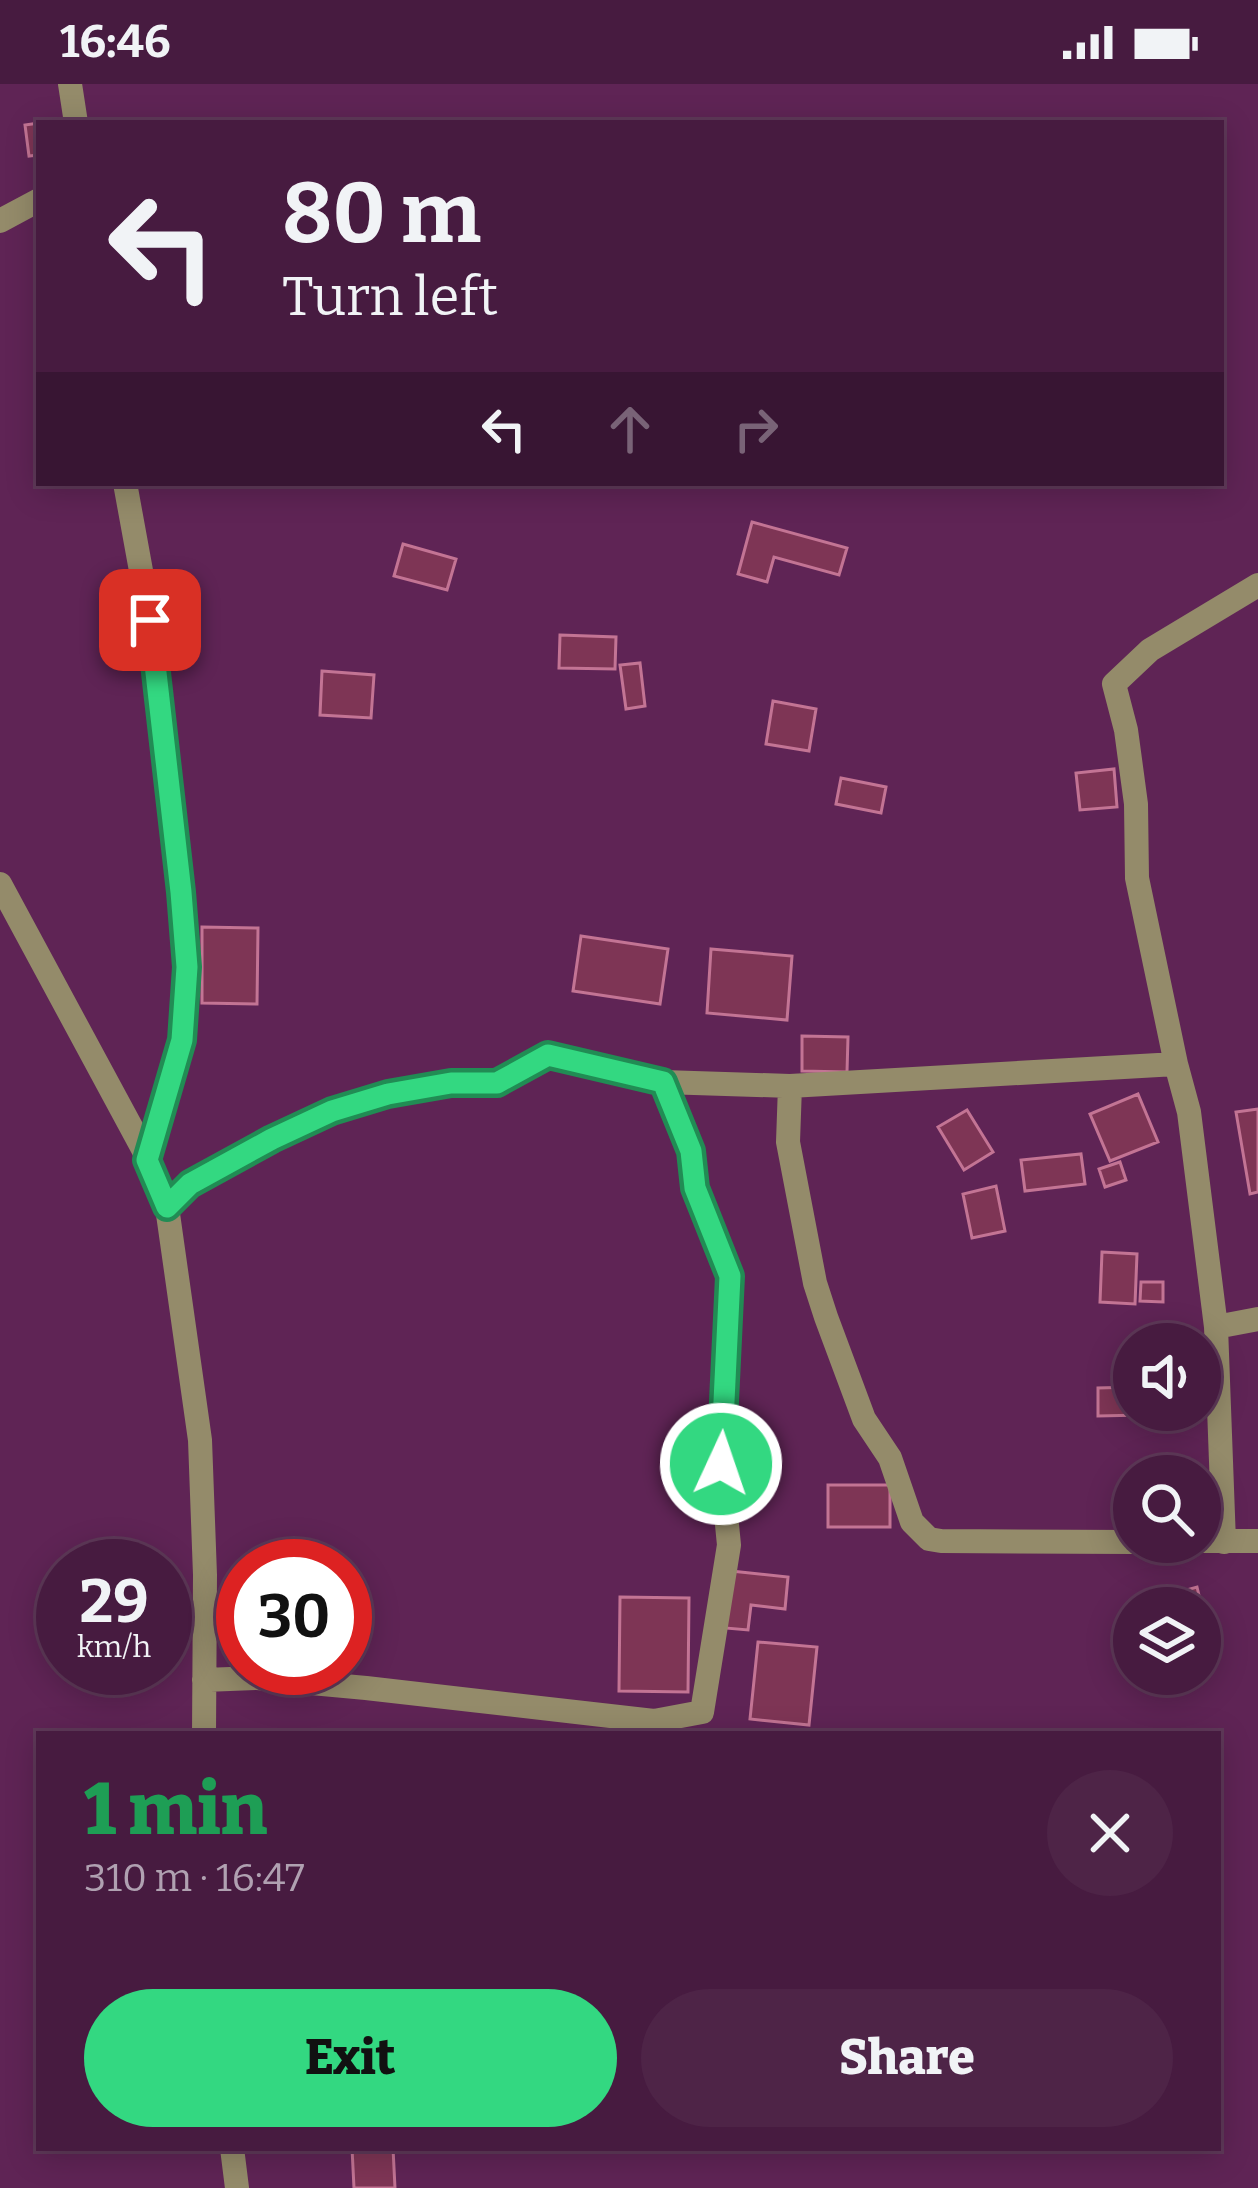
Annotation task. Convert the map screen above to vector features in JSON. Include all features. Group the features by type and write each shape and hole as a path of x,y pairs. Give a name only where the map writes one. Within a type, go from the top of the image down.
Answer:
{"street":[{"path":"70,84 76,120"},
{"path":"0,220 36,202"},
{"path":"126,486 150,620 187,967 182,1040 147,1160"},
{"path":"1215,1323 1189,1112 1137,878 1133,785 1114,684 1150,650 1258,585"},
{"path":"0,884 147,1160 167,1207 200,1440 204,1731"},
{"path":"167,1207 190,1184 332,1111 388,1094 451,1083 497,1083 548,1055 663,1082 790,1086 1176,1064"},
{"path":"204,1680 256,1678 344,1686 654,1721 702,1712 729,1545 721,1464 730,1276 695,1188 691,1151 663,1082"},
{"path":"790,1086 788,1142 815,1283 863,1418 890,1458 912,1522 929,1539 941,1541 1113,1542"},
{"path":"1221,1326 1258,1319"},
{"path":"1221,1541 1258,1541"},
{"path":"232,2151 237,2188"}],"building":[{"path":"36,123 36,155 29,156 25,125"},
{"path":"752,522 847,548 839,575 774,557 767,582 738,574"},
{"path":"403,544 456,559 447,590 394,576"},
{"path":"560,635 616,637 615,669 559,668"},
{"path":"640,663 645,706 626,709 620,665"},
{"path":"322,671 374,675 371,718 320,715"},
{"path":"773,701 816,709 809,751 766,744"},
{"path":"1114,769 1117,807 1080,810 1076,773"},
{"path":"841,778 886,787 881,813 836,804"},
{"path":"202,927 258,928 257,1004 202,1003"},
{"path":"581,936 668,949 660,1004 573,991"},
{"path":"711,949 792,956 787,1020 707,1013"},
{"path":"802,1036 848,1037 847,1072 802,1071"},
{"path":"1138,1094 1158,1142 1110,1161 1090,1114"},
{"path":"1258,1109 1258,1192 1250,1194 1236,1112"},
{"path":"967,1110 993,1152 964,1170 938,1127"},
{"path":"1081,1154 1085,1184 1025,1191 1021,1160"},
{"path":"1120,1162 1126,1180 1105,1187 1099,1169"},
{"path":"996,1186 1005,1231 972,1238 963,1194"},
{"path":"1102,1252 1137,1254 1135,1304 1100,1302"},
{"path":"1141,1282 1163,1282 1163,1302 1140,1301"},
{"path":"1098,1388 1113,1388 1113,1416 1098,1416"},
{"path":"828,1485 890,1485 890,1527 828,1527"},
{"path":"731,1571 788,1577 785,1609 751,1605 748,1630 725,1628"},
{"path":"620,1597 689,1598 688,1692 619,1691"},
{"path":"758,1642 817,1647 809,1725 750,1719"},
{"path":"352,2151 393,2151 395,2188 354,2188"}],"route":[{"path":"150,620 187,967 182,1040 147,1160 167,1207 190,1184 272,1139 332,1111 388,1094 451,1083 497,1083 548,1055 663,1082 691,1151 695,1188 730,1276 721,1464"}]}
